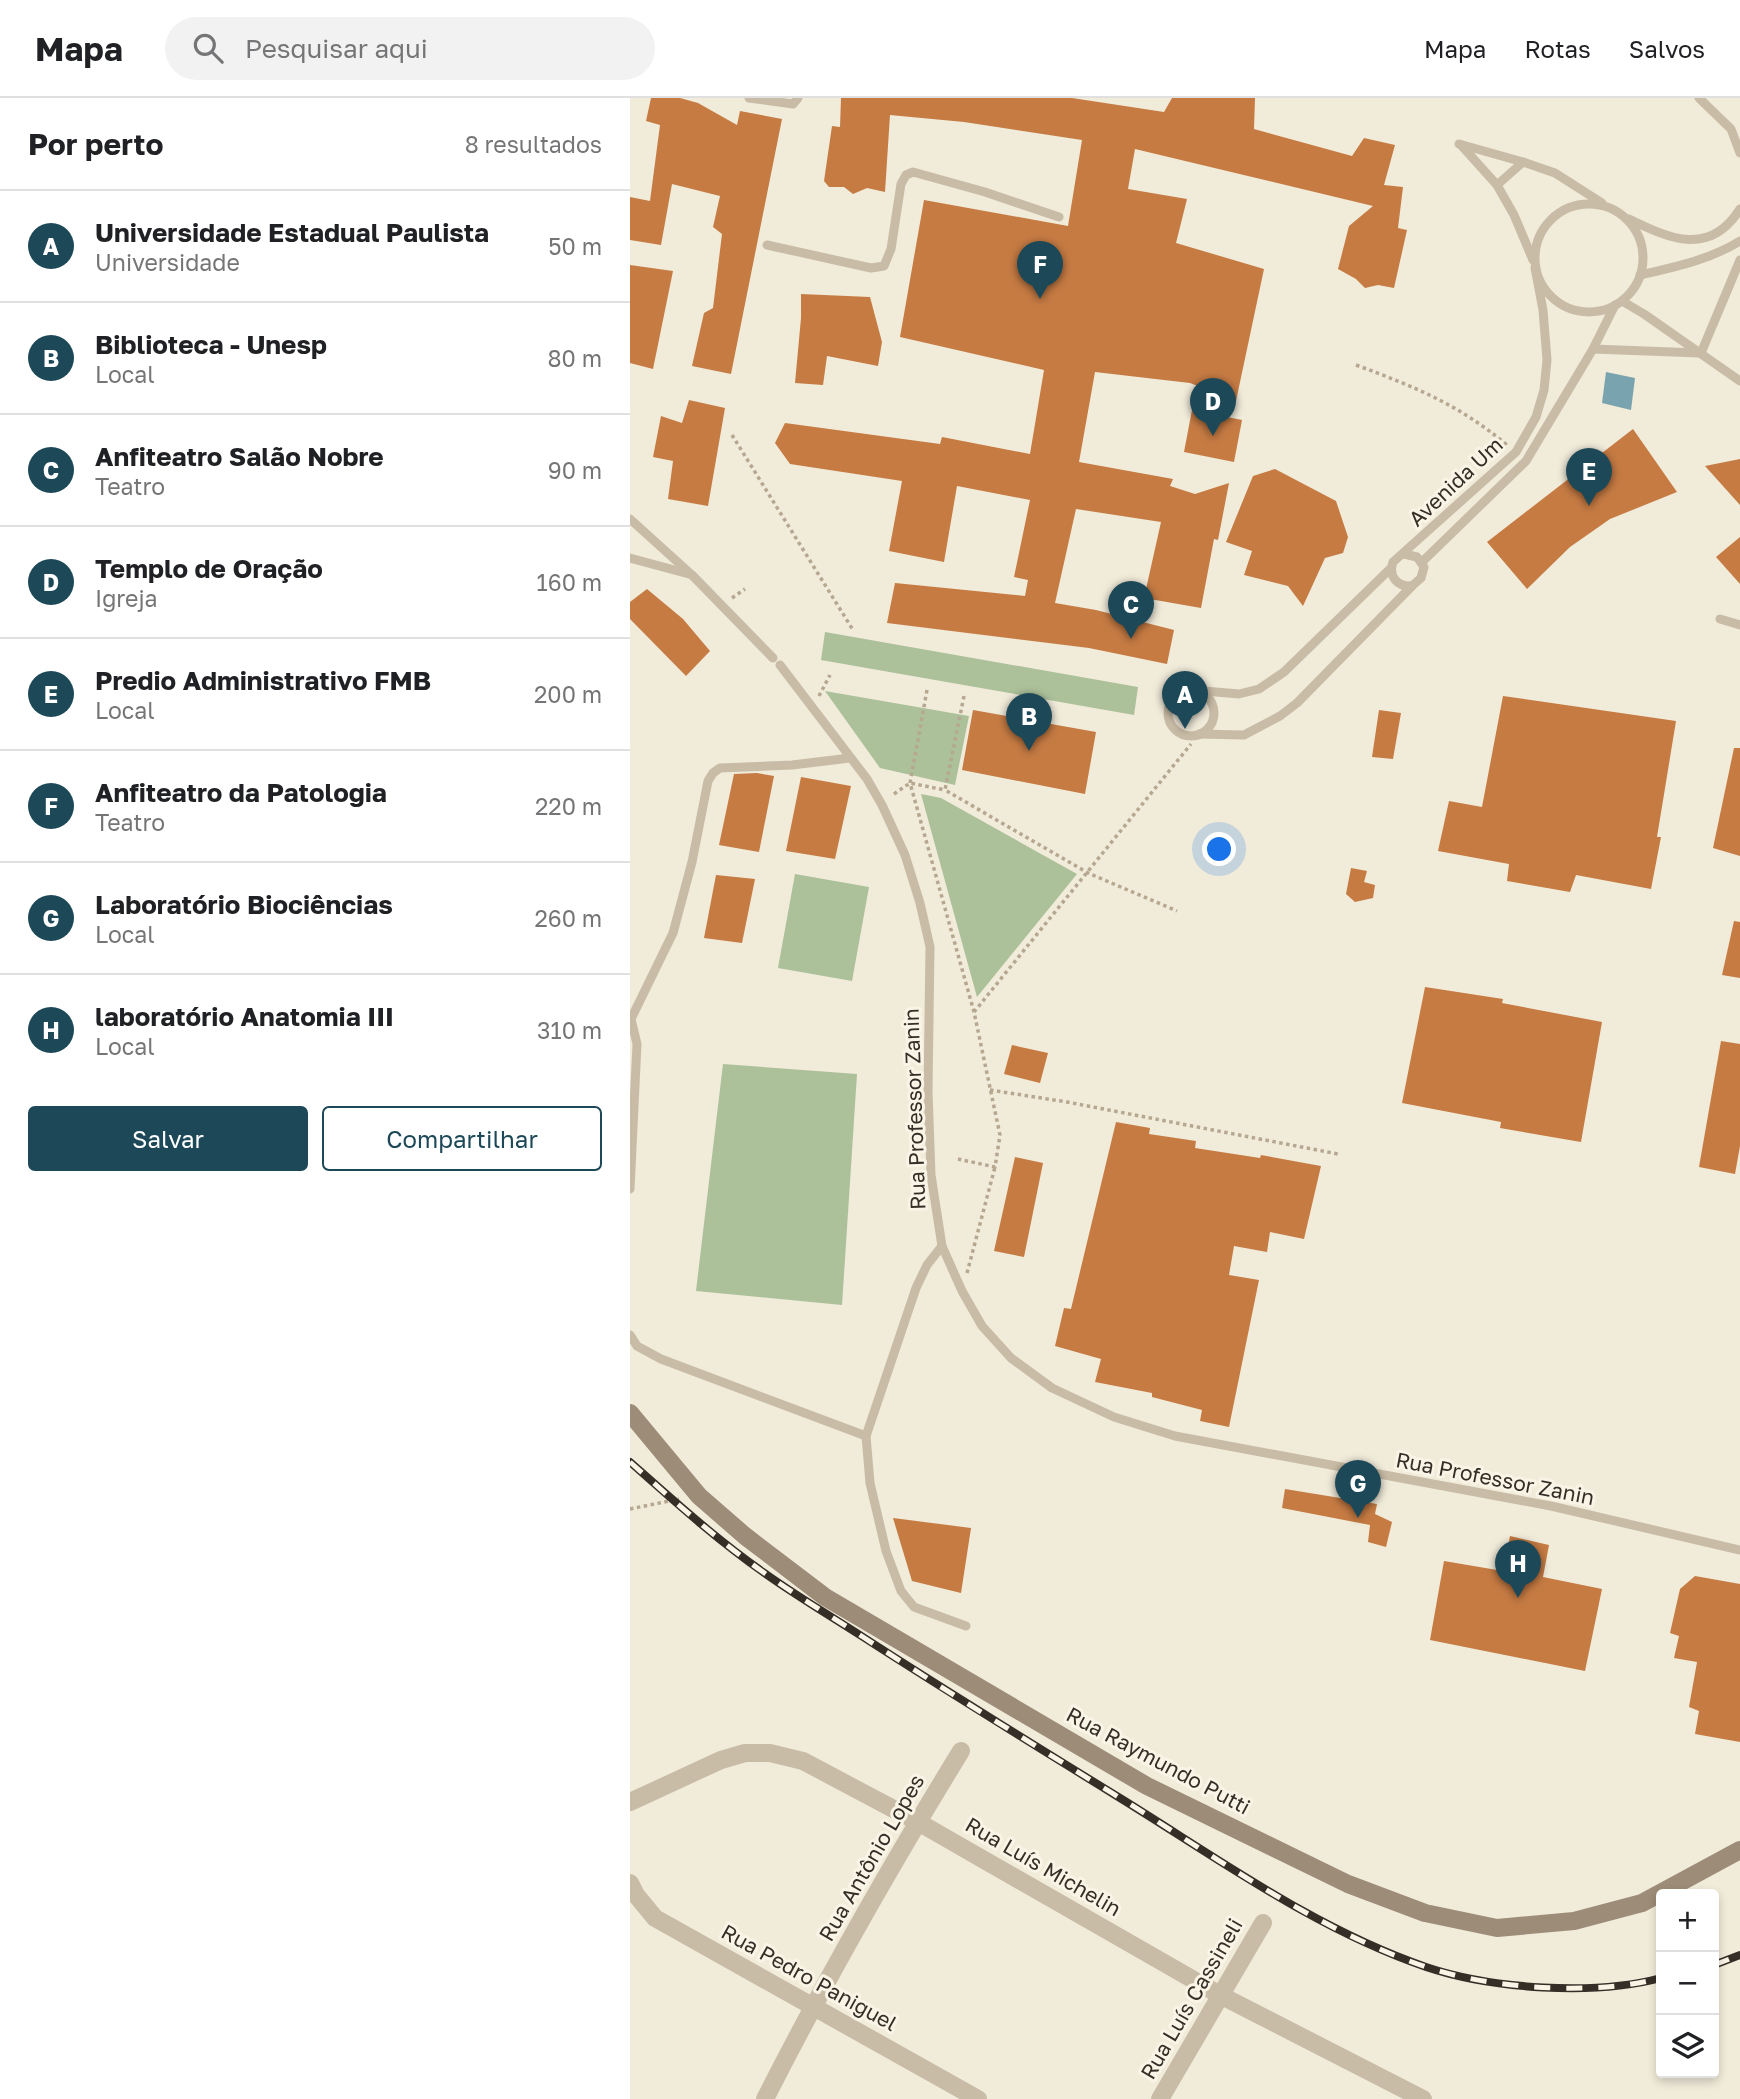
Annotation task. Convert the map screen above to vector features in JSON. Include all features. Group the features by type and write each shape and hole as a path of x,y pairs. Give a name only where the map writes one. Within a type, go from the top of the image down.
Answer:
{"street":[{"name":"Rua Raymundo Putti","path":"630,1413 699,1496 745,1536 825,1597 1147,1786 1348,1884 1425,1913 1497,1928 1574,1921 1642,1903 1740,1850"},
{"name":"Rua Antônio Lopes","path":"765,2099 812,2006 961,1751"},
{"name":"Rua Luís Michelin","path":"630,1802 721,1760 745,1753 770,1753 803,1761 918,1822 1220,1995 1411,2097"},
{"name":"Rua Pedro Paniguel","path":"630,1883 655,1918 978,2099"},
{"name":"Rua Luís Cassineli","path":"1160,2099 1263,1923"}],"lane":[{"path":"749,98 793,104 798,98"},
{"path":"1699,98 1731,130 1740,153"},
{"path":"1623,217 1634,228 1641,243 1643,259 1633,290 1605,310 1587,312 1569,309 1553,300 1542,285 1514,215 1497,185 1460,144 1555,173 1623,217 1662,236 1683,241 1704,239 1730,223 1740,209"},
{"path":"1497,185 1523,162"},
{"path":"767,245 871,268 884,266 891,249 901,184 906,175 913,172 1059,217"},
{"path":"1535,267 1539,236 1548,222 1576,205 1593,204 1609,208"},
{"path":"1640,275 1693,262 1724,251 1740,240"},
{"path":"1701,353 1736,278 1740,260"},
{"name":"Avenida Um","path":"1404,554 1516,453 1536,417 1544,390 1547,360 1544,310 1535,267"},
{"path":"1618,303 1644,314 1740,381"},
{"name":"Avenida Um","path":"1422,562 1526,461 1618,303"},
{"path":"1593,349 1701,353"},
{"name":"Rua Professor Zanin","path":"630,519 692,575 777,662 867,779 897,836 930,947 928,1060 931,1175 942,1246 962,1291 982,1326 1011,1358 1052,1388 1114,1417 1175,1436 1539,1504 1740,1550"},
{"path":"1404,554 1417,557 1422,562 1424,573 1421,578 1297,703 1280,716 1244,736 1191,735 1177,731 1168,711 1174,697 1181,692 1193,690 1239,694 1259,689 1284,672 1391,568 1398,556 1404,554"},
{"path":"630,558 692,575"},
{"path":"1391,568 1394,580 1405,586 1412,586"},
{"path":"1720,619 1740,625"},
{"path":"1193,690 1207,696 1214,710 1211,724 1199,734"},
{"path":"630,1189 637,1044 631,1019 673,933 692,862 708,781 720,768 792,765 850,758"},
{"path":"942,1246 927,1265 916,1288 866,1436 870,1483 886,1550 901,1591 914,1607 966,1626"},
{"path":"630,1335 637,1346 660,1359 866,1436"}],"path":[{"path":"1356,365 1411,385 1457,408 1516,453"},
{"path":"732,435 853,630"},
{"path":"811,705 824,690 830,675"},
{"path":"927,690 910,783 974,1012 1000,1135 995,1167 962,1291"},
{"path":"945,790 964,696"},
{"path":"974,1012 1199,734"},
{"path":"894,794 910,783 945,790 1088,873 1177,911"},
{"path":"990,1090 1067,1102 1338,1154"},
{"path":"958,1159 995,1167"},
{"path":"630,1509 699,1496"}],"green space":[{"path":"825,632 1138,687 1134,715 821,660"},
{"path":"825,691 969,716 955,785 880,768"},
{"path":"921,794 941,798 1077,874 977,997"},
{"path":"795,874 869,887 852,981 778,968"},
{"path":"723,1064 857,1074 842,1305 696,1291"}],"water":[{"path":"1606,372 1635,378 1631,410 1602,403"}],"building":[{"path":"651,98 680,98 698,103 737,125 740,111 782,119 731,374 692,366 704,313 713,308 722,234 713,227 720,196 672,184 661,245 630,240 630,197 650,201 660,125 646,121"},
{"path":"841,98 1072,98 1164,112 1172,98 1255,98 1254,129 1352,156 1364,138 1395,145 1384,185 1403,187 1398,228 1407,230 1394,288 1378,285 1365,288 1356,279 1338,269 1349,226 1373,206 1135,149 1128,189 1187,199 1176,243 1264,269 1236,401 1190,383 1095,372 1079,462 1173,479 1170,486 1195,494 1229,483 1218,540 1214,539 1201,608 1144,598 1161,522 1076,509 1055,603 1096,610 1174,630 1167,664 1089,648 887,623 895,583 1025,596 1028,580 1014,577 1030,500 957,486 944,562 889,551 902,481 790,464 775,443 785,423 940,444 942,437 1030,454 1044,370 900,337 924,200 1068,226 1082,140 964,122 890,115 885,192 867,188 853,194 844,187 829,187 824,181 832,126 840,127"},
{"path":"630,265 673,271 653,369 630,363"},
{"path":"801,294 870,297 882,342 878,366 827,356 823,385 795,383"},
{"path":"689,400 725,408 708,506 668,499 673,461 653,457 661,416 682,423"},
{"path":"1192,410 1242,420 1234,462 1184,452"},
{"path":"1633,429 1677,492 1610,519 1570,547 1527,589 1487,542"},
{"path":"1740,459 1740,505 1705,466"},
{"path":"1275,469 1336,501 1348,537 1343,553 1325,558 1303,606 1288,586 1244,575 1252,551 1226,542 1253,476"},
{"path":"1740,537 1740,584 1716,557"},
{"path":"647,589 683,619 710,651 686,676 630,619 630,602"},
{"path":"1503,696 1676,721 1657,837 1661,837 1651,889 1576,875 1570,892 1507,881 1509,864 1438,851 1449,801 1482,807"},
{"path":"973,710 1096,732 1085,794 962,770"},
{"path":"1379,710 1401,713 1393,759 1372,757"},
{"path":"1734,748 1740,748 1740,856 1713,848"},
{"path":"757,773 774,776 759,852 719,845 734,774"},
{"path":"801,777 851,786 835,859 786,851"},
{"path":"1351,868 1367,871 1364,882 1375,885 1373,898 1355,902 1346,894"},
{"path":"716,875 755,879 742,943 704,938"},
{"path":"1734,921 1740,922 1740,978 1722,975"},
{"path":"1425,987 1503,999 1502,1003 1602,1022 1581,1142 1500,1128 1501,1122 1402,1103"},
{"path":"1721,1041 1740,1044 1740,1146 1735,1174 1699,1167"},
{"path":"1012,1045 1048,1053 1040,1083 1004,1074"},
{"path":"1116,1122 1150,1128 1149,1134 1196,1141 1195,1148 1260,1158 1261,1155 1321,1166 1304,1239 1270,1232 1267,1252 1234,1246 1229,1275 1259,1280 1229,1427 1200,1421 1202,1410 1152,1397 1152,1393 1095,1382 1101,1359 1055,1346 1064,1308 1071,1309"},
{"path":"1015,1157 1043,1163 1024,1257 994,1251"},
{"path":"1285,1489 1377,1504 1375,1514 1392,1522 1386,1547 1368,1542 1370,1525 1282,1508"},
{"path":"893,1518 971,1528 961,1593 912,1581"},
{"path":"1510,1536 1549,1545 1543,1577 1602,1589 1585,1671 1430,1640 1444,1561 1503,1571"},
{"path":"1695,1576 1740,1584 1740,1742 1695,1734 1699,1711 1689,1707 1697,1662 1674,1658 1679,1636 1670,1633 1680,1589"}],"railway":[{"path":"630,1462 712,1533 787,1589 1268,1891 1345,1933 1426,1967 1481,1981 1543,1988 1575,1988 1634,1984 1656,1979"},
{"path":"1719,1963 1740,1955"}],"place":[{"name":"Anfiteatro da Patologia","path":"1040,299"},
{"name":"Templo de Oração","path":"1213,436"},
{"name":"Predio Administrativo FMB","path":"1589,506"},
{"name":"Anfiteatro Salão Nobre","path":"1131,639"},
{"name":"Universidade Estadual Paulista","path":"1185,729"},
{"name":"Biblioteca - Unesp","path":"1029,751"},
{"name":"Laboratório Biociências","path":"1358,1518"},
{"name":"laboratório Anatomia III","path":"1518,1598"}]}
